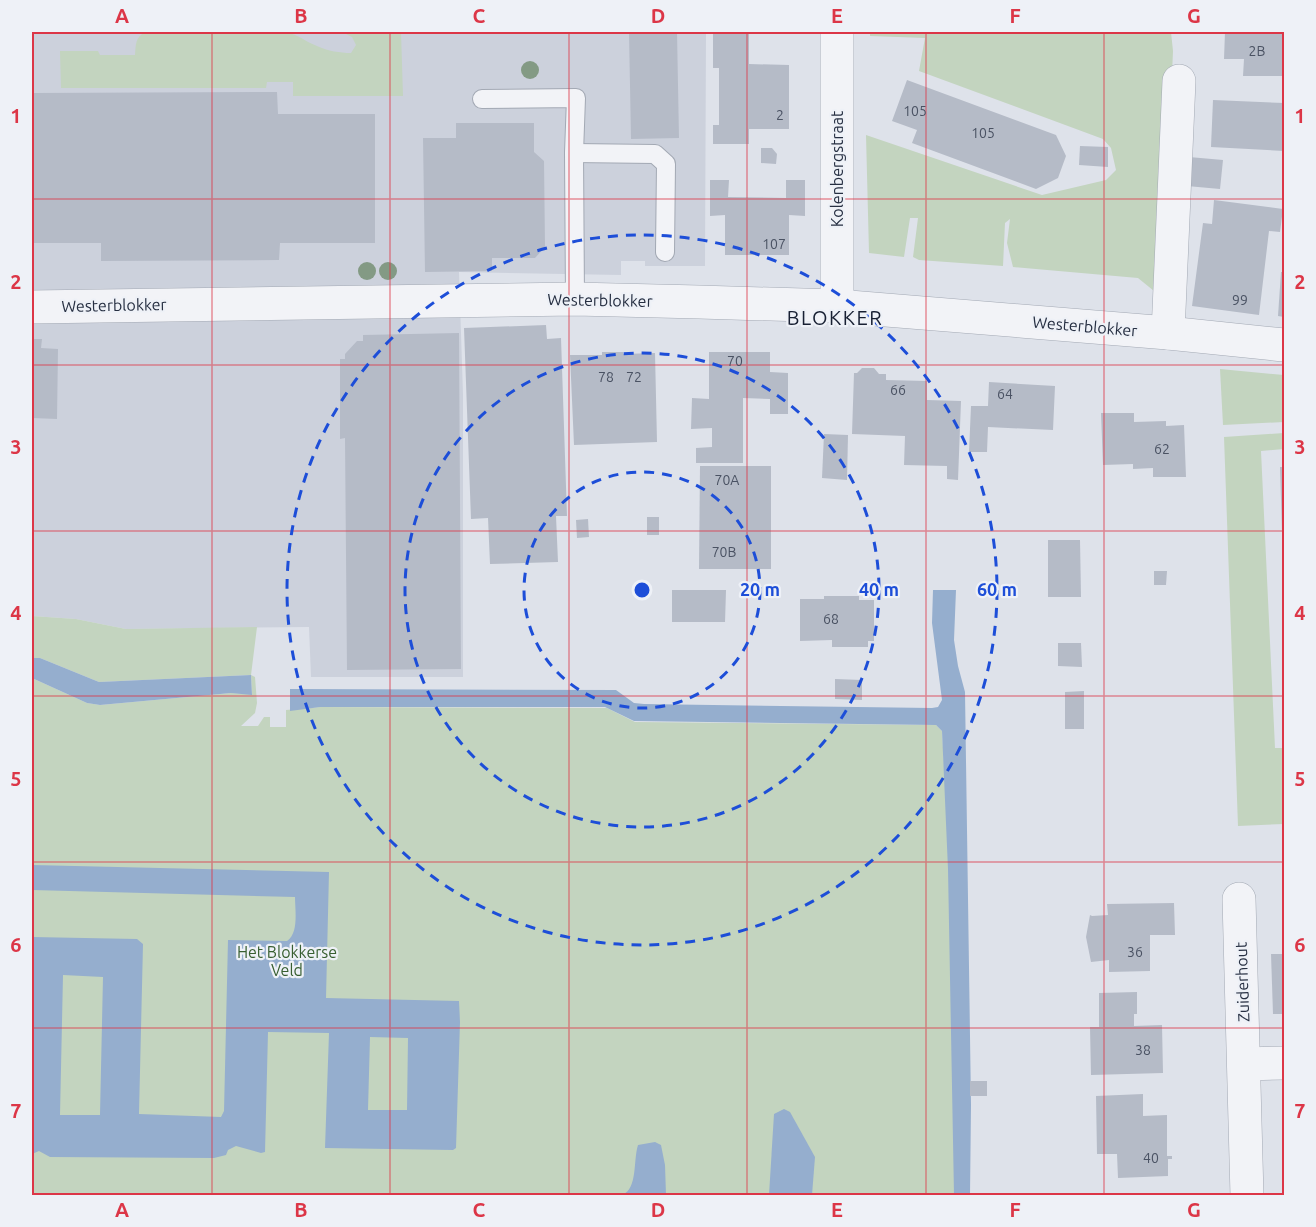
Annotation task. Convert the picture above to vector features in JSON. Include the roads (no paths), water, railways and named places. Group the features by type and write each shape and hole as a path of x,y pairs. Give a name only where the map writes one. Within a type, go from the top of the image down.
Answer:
{"street":[{"name":"Kolenbergstraat","path":"837,32 837,306"},
{"path":"1168,333 1179,81"},
{"name":"Westerblokker","path":"32,307 575,299 837,306 1168,333 1284,345"},
{"name":"Zuiderhout","path":"1239,899 1247,1196"},
{"path":"1244,1064 1284,1063"}],"lane":[{"path":"482,99 576,98 575,299"},
{"path":"574,153 655,154 666,164 665,252"}],"water":[{"path":"933,590 956,590 954,640 965,692 971,1105 970,1195 954,1195 948,869 942,731 936,725 634,721 605,707 320,707 290,711 290,689 616,690 634,703 644,704 938,707 942,700 932,623"},
{"path":"32,658 40,658 99,682 251,675 252,695 231,693 100,705 87,703 32,678"},
{"path":"32,865 329,872 326,998 459,1001 456,1148 453,1150 325,1148 329,1033 268,1032 265,1152 236,1146 228,1150 226,1155 214,1158 50,1157 39,1151 32,1154 32,937 137,939 143,944 139,1114 221,1117 224,1111 228,940 287,941 293,933 296,915 295,897 32,890","holes":["63,975 103,977 100,1115 60,1115","370,1037 408,1038 407,1110 368,1110"]},
{"path":"784,1109 790,1112 815,1157 812,1195 769,1195 774,1114"},
{"path":"655,1142 661,1145 665,1165 666,1195 622,1195 631,1187 638,1145"}],"district":[{"name":"BLOKKER","path":"835,318"}],"park label":[{"name":"Het Blokkerse Veld","path":"287,961"}]}
